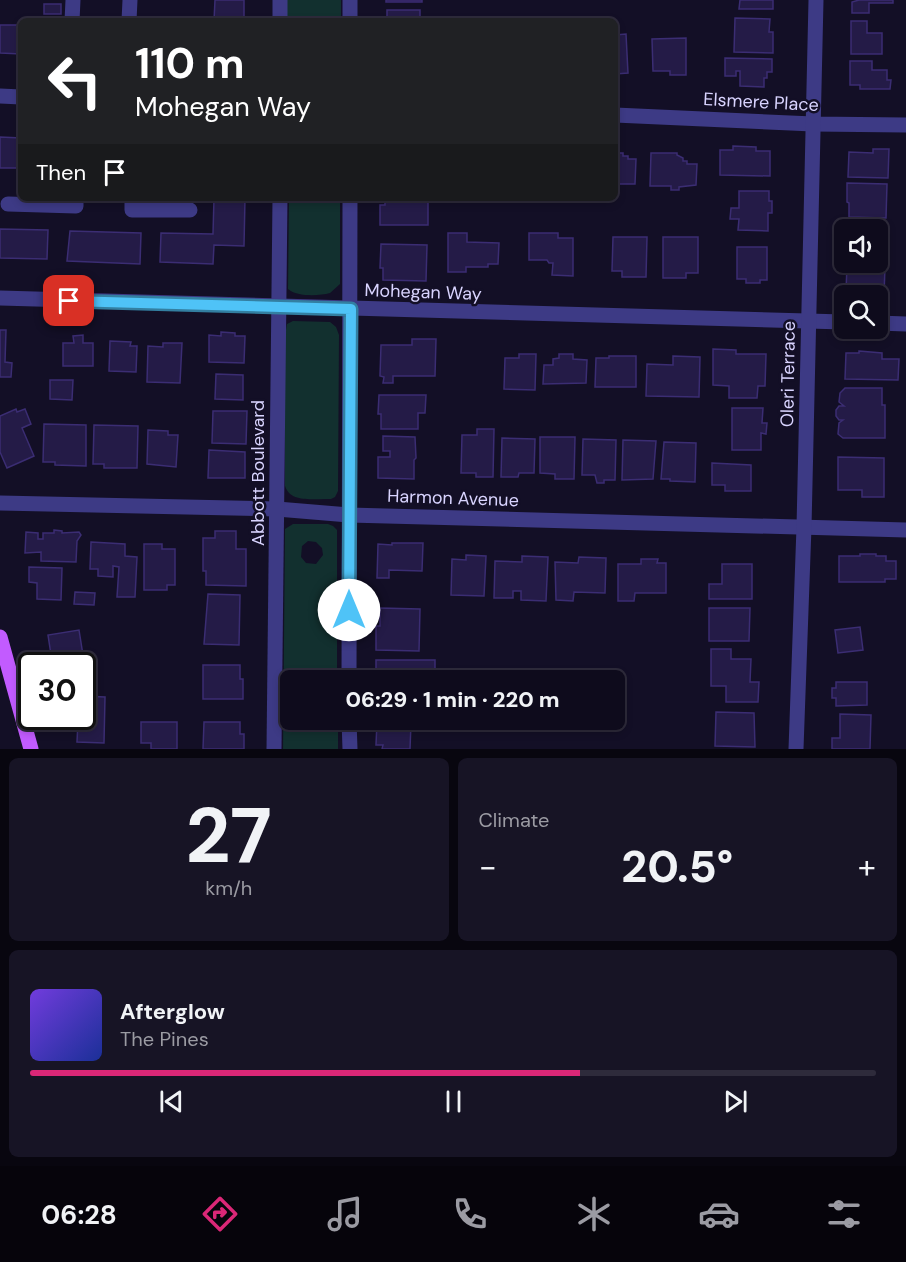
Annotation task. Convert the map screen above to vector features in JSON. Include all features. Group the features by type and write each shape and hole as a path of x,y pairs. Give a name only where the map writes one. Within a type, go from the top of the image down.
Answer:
{"main road":[{"path":"0,637 31,749"}],"street":[{"path":"72,18 73,0"},
{"path":"129,18 130,0"},
{"path":"280,0 280,18"},
{"path":"350,0 350,18"},
{"name":"Oleri Terrace","path":"796,749 804,527 816,0"},
{"path":"0,96 18,97"},
{"name":"Elsmere Place","path":"618,115 813,124 906,125"},
{"path":"8,204 76,206 76,201"},
{"path":"132,201 132,210 190,210"},
{"name":"Abbott Boulevard","path":"274,749 280,201"},
{"path":"349,670 350,201"},
{"name":"Mohegan Way","path":"0,298 834,322"},
{"path":"888,323 906,324"},
{"name":"Harmon Avenue","path":"0,503 278,509 349,515 906,530"},
{"path":"350,730 350,749"}],"green space":[{"path":"287,0 341,0 341,18 287,18"},
{"path":"289,201 340,201 340,284 330,293 314,295 302,295 288,289"},
{"path":"293,321 330,322 336,327 339,335 338,491 331,499 298,498 288,492 285,486 285,336 287,324"},
{"path":"293,524 328,524 337,530 337,670 284,670 285,529","holes":["308,541 316,542 322,548 323,555 316,564 306,563 301,557 302,546"]},
{"path":"283,730 338,730 338,749 283,749"}],"building":[{"path":"215,0 244,0 244,18 214,18"},
{"path":"386,0 422,0 422,2 386,2"},
{"path":"740,0 773,0 773,9 739,9"},
{"path":"893,0 893,3 869,3 869,13 852,13 852,2"},
{"path":"44,4 61,4 61,14 44,14"},
{"path":"387,10 420,10 420,18 387,18"},
{"path":"735,18 770,19 769,32 773,32 773,53 734,52"},
{"path":"851,21 867,21 867,33 882,33 882,54 851,54"},
{"path":"0,25 18,25 18,54 0,53"},
{"path":"626,34 628,73 618,74 618,35"},
{"path":"686,38 686,75 670,75 670,71 653,71 652,39"},
{"path":"725,58 772,59 772,72 767,72 764,87 740,86 740,71 736,71 736,76 725,76"},
{"path":"850,61 872,61 872,70 887,70 887,80 891,80 890,89 860,89 860,85 850,85"},
{"path":"0,137 18,138 18,168 0,168"},
{"path":"733,146 756,147 756,151 770,151 770,176 720,175 720,150 733,150"},
{"path":"873,149 889,149 888,178 848,177 849,152 873,153"},
{"path":"618,153 628,156 628,159 636,159 635,184 618,184"},
{"path":"651,153 677,153 683,161 687,161 687,164 697,164 696,185 679,187 679,190 671,190 671,186 650,186"},
{"path":"847,183 887,184 886,218 849,217"},
{"path":"739,191 769,191 772,213 768,213 768,231 738,230 739,219 730,219 731,208 739,208"},
{"path":"214,201 245,201 244,246 214,245 213,264 160,262 161,233 213,234"},
{"path":"385,201 428,201 428,225 380,225 380,205 385,205"},
{"path":"0,229 48,230 47,259 0,258"},
{"path":"70,231 141,233 140,264 67,261"},
{"path":"448,233 467,233 467,242 499,243 498,264 488,264 488,267 466,267 466,272 448,272"},
{"path":"529,233 558,233 558,238 573,238 573,276 552,275 553,263 547,260 529,260"},
{"path":"613,237 647,237 646,277 622,277 622,271 612,271"},
{"path":"663,237 698,237 698,273 686,273 686,278 663,278"},
{"path":"381,244 427,245 426,281 383,280 383,268 380,268"},
{"path":"737,247 767,247 767,280 760,280 760,283 746,283 746,279 737,279"},
{"path":"847,273 885,273 884,285 846,285"},
{"path":"0,330 6,330 5,362 12,363 11,377 0,377"},
{"path":"221,332 245,336 244,363 209,362 209,335 221,336"},
{"path":"83,335 83,343 93,343 93,366 63,366 63,343 74,343 73,336"},
{"path":"412,339 436,339 435,376 393,376 393,383 383,383 384,377 380,376 381,345 412,345"},
{"path":"110,341 131,342 130,346 137,346 136,372 109,371"},
{"path":"163,343 182,343 180,383 147,382 148,346 163,347"},
{"path":"713,349 736,350 736,354 766,354 765,386 758,386 757,398 729,398 729,386 713,385"},
{"path":"859,351 882,353 882,359 899,359 898,380 845,379 846,353 859,353"},
{"path":"519,354 536,354 535,390 504,389 505,358 519,358"},
{"path":"559,354 573,354 573,359 587,360 586,383 543,384 544,365 553,365 553,359 559,358"},
{"path":"609,356 636,356 636,387 595,387 596,358 609,358"},
{"path":"673,356 700,357 699,397 646,396 647,364 673,365"},
{"path":"216,374 243,375 243,400 215,399"},
{"path":"50,380 73,380 72,400 50,399"},
{"path":"845,388 882,388 882,405 885,405 885,438 843,438 838,434 839,423 843,420 839,420 836,416 836,410 839,406 844,406 839,402 840,393"},
{"path":"379,395 426,395 425,413 418,413 418,429 381,429 381,414 378,414"},
{"path":"732,408 763,408 762,423 767,423 766,434 761,433 761,450 732,450"},
{"path":"16,409 17,412 25,409 31,424 22,428 34,456 7,468 0,452 0,416"},
{"path":"213,411 247,411 246,444 212,443"},
{"path":"44,424 86,425 86,466 55,465 55,462 43,462"},
{"path":"94,425 138,426 137,468 104,468 104,464 93,464"},
{"path":"477,429 494,429 493,477 476,477 476,473 461,473 462,435 477,435"},
{"path":"148,430 168,431 168,435 178,435 176,467 147,464"},
{"path":"383,436 415,437 414,479 378,478 378,457 390,457 390,451 383,451"},
{"path":"540,437 575,437 574,479 555,479 555,474 540,473"},
{"path":"502,438 535,439 534,473 519,473 518,477 501,477"},
{"path":"583,439 616,440 615,480 604,480 604,483 597,483 595,475 582,475"},
{"path":"623,440 656,441 653,479 622,480"},
{"path":"664,442 696,443 695,482 661,479"},
{"path":"209,450 245,452 245,478 208,478"},
{"path":"838,457 884,458 884,497 862,497 862,490 838,490"},
{"path":"712,463 751,465 751,491 725,491 725,485 712,485"},
{"path":"54,530 62,531 62,533 79,532 81,535 77,541 76,562 41,561 41,552 25,553 26,532 38,533 38,539 43,539 43,533 54,533"},
{"path":"215,531 236,531 236,549 246,549 246,586 206,585 206,571 203,571 203,538 215,538"},
{"path":"91,542 125,544 125,556 137,557 135,597 117,597 119,567 113,566 113,577 98,576 98,569 90,569"},
{"path":"392,543 423,543 422,571 389,570 389,578 377,578 378,544 392,545"},
{"path":"144,544 162,544 162,549 175,549 175,585 167,585 167,590 144,590"},
{"path":"860,554 876,554 876,556 886,556 886,561 896,561 896,579 885,579 885,582 839,582 839,556 860,556"},
{"path":"466,555 486,556 484,596 451,595 452,559 466,560"},
{"path":"522,556 548,557 546,601 521,600 521,591 513,591 513,598 494,598 495,561 522,562"},
{"path":"579,557 606,558 605,593 574,592 573,601 556,600 555,562 578,563"},
{"path":"641,559 658,559 657,563 666,563 666,593 635,593 634,601 618,601 618,564 641,564"},
{"path":"722,564 752,564 752,599 709,599 709,584 722,584"},
{"path":"29,567 62,568 61,600 37,599 37,583 29,582"},
{"path":"75,592 95,593 94,605 74,604"},
{"path":"208,594 240,595 239,645 204,644"},
{"path":"380,608 420,609 419,651 376,650 376,626 380,626"},
{"path":"709,608 750,608 749,641 709,641"},
{"path":"860,627 863,650 838,653 835,630"},
{"path":"79,630 82,652 51,652 48,635"},
{"path":"711,649 731,649 731,659 751,659 750,682 759,682 758,702 726,702 726,686 711,686"},
{"path":"376,660 435,660 435,670 376,670"},
{"path":"203,665 240,665 243,699 203,699"},
{"path":"836,682 867,682 867,705 836,706 836,698 832,698 832,688 836,688"},
{"path":"96,697 105,697 104,743 77,742 78,730 96,730"},
{"path":"716,712 754,713 755,747 715,746"},
{"path":"840,714 871,715 870,749 832,749 832,738 840,738"},
{"path":"141,722 177,722 177,749 151,749 151,743 141,743"},
{"path":"204,722 240,722 240,734 244,734 244,749 203,749"},
{"path":"377,730 411,730 410,749 382,749 383,745 376,745"}],"route":[{"path":"69,301 351,309 349,610"}]}
